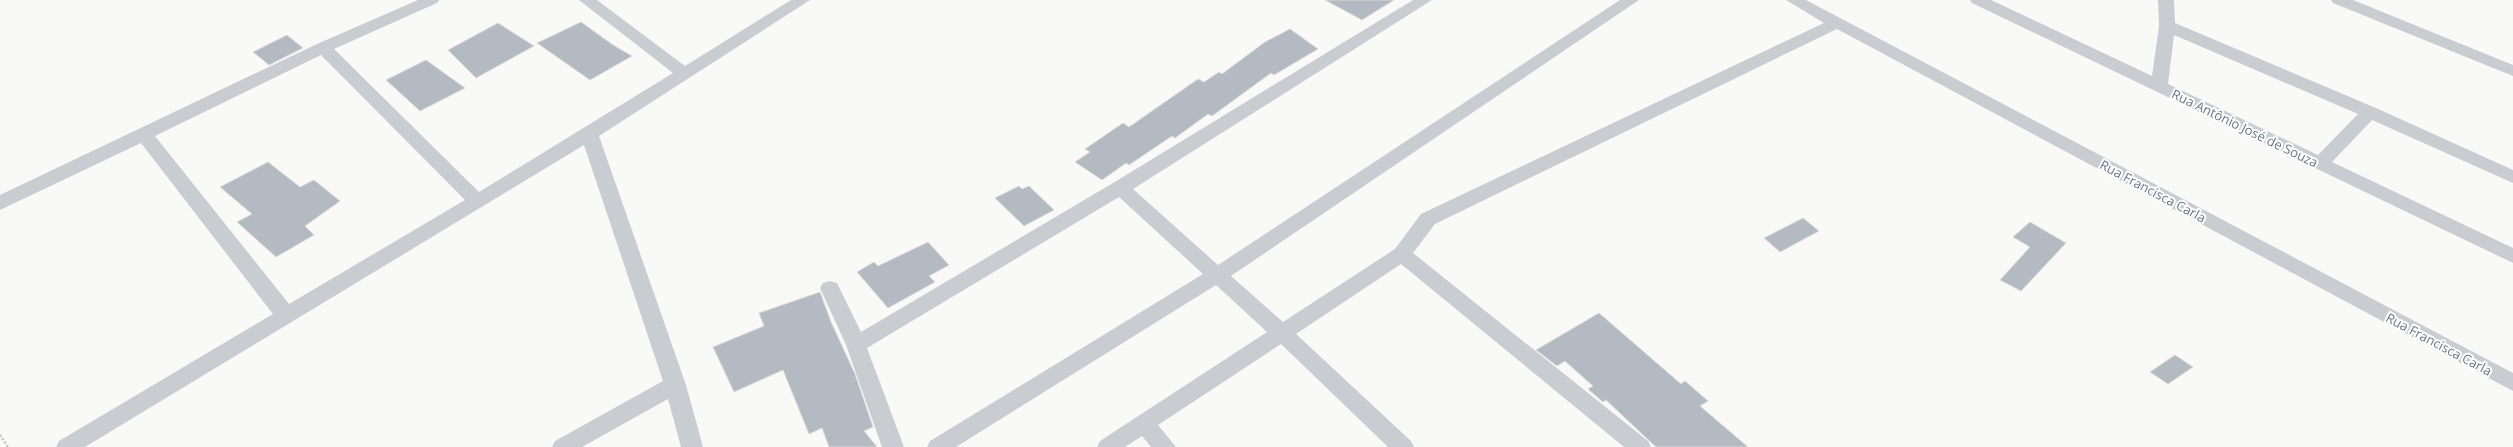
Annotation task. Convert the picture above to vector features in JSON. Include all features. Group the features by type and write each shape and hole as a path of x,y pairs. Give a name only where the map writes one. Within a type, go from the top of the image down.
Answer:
{"street":[{"path":"0,203 323,48 431,0"},
{"path":"587,0 685,74"},
{"path":"67,447 285,314 589,134 802,0"},
{"path":"856,345 1120,188 1424,0"},
{"path":"938,447 1217,275 1631,0"},
{"name":"Rua Francisca Carla","path":"1794,0 2513,383"},
{"name":"Rua Antônio José de Souza","path":"1978,0 2513,256"},
{"path":"2159,86 2167,26 2166,0"},
{"path":"2339,0 2513,71"},
{"path":"1108,447 1402,254 1428,219 1838,23"},
{"path":"2167,26 2370,112 2513,177"},
{"path":"323,48 476,200"},
{"path":"2320,164 2370,112"},
{"path":"144,134 285,314"},
{"path":"589,134 675,385 692,447"},
{"path":"1120,188 1282,334 1403,447"},
{"path":"1402,254 1640,447"},
{"path":"830,288 856,345 892,447"},
{"path":"563,447 675,385"},
{"path":"1144,424 1165,447"}],"path":[{"path":"0,435 8,447"}],"building":[{"path":"1325,0 1394,0 1362,20"},
{"path":"581,22 613,45 632,56 590,80 537,43"},
{"path":"498,23 534,46 476,78 448,50"},
{"path":"1290,29 1318,49 1274,75 1271,73 1212,116 1208,114 1175,138 1172,136 1129,165 1126,163 1102,180 1075,162 1090,152 1085,149 1123,123 1129,127 1198,79 1204,82 1219,72 1222,74 1265,42"},
{"path":"287,35 303,48 269,65 253,52"},
{"path":"426,60 465,88 420,111 386,80"},
{"path":"268,162 300,187 314,180 340,201 305,226 314,235 276,257 237,222 252,214 220,187"},
{"path":"1019,186 1022,189 1029,186 1054,210 1024,226 995,198"},
{"path":"1803,218 1819,231 1780,252 1764,238"},
{"path":"2030,222 2066,243 2021,291 2000,280 2030,247 2013,237"},
{"path":"928,242 949,265 929,276 935,282 888,308 857,272 874,262 878,266"},
{"path":"820,292 831,322 855,374 873,427 864,431 877,447 829,447 822,428 809,434 783,370 734,392 713,347 764,326 759,313"},
{"path":"1599,313 1681,384 1685,381 1708,401 1700,406 1748,447 1656,447 1606,400 1603,402 1588,389 1593,386 1565,361 1557,366 1536,350"},
{"path":"2175,355 2193,367 2168,384 2150,372"}]}
